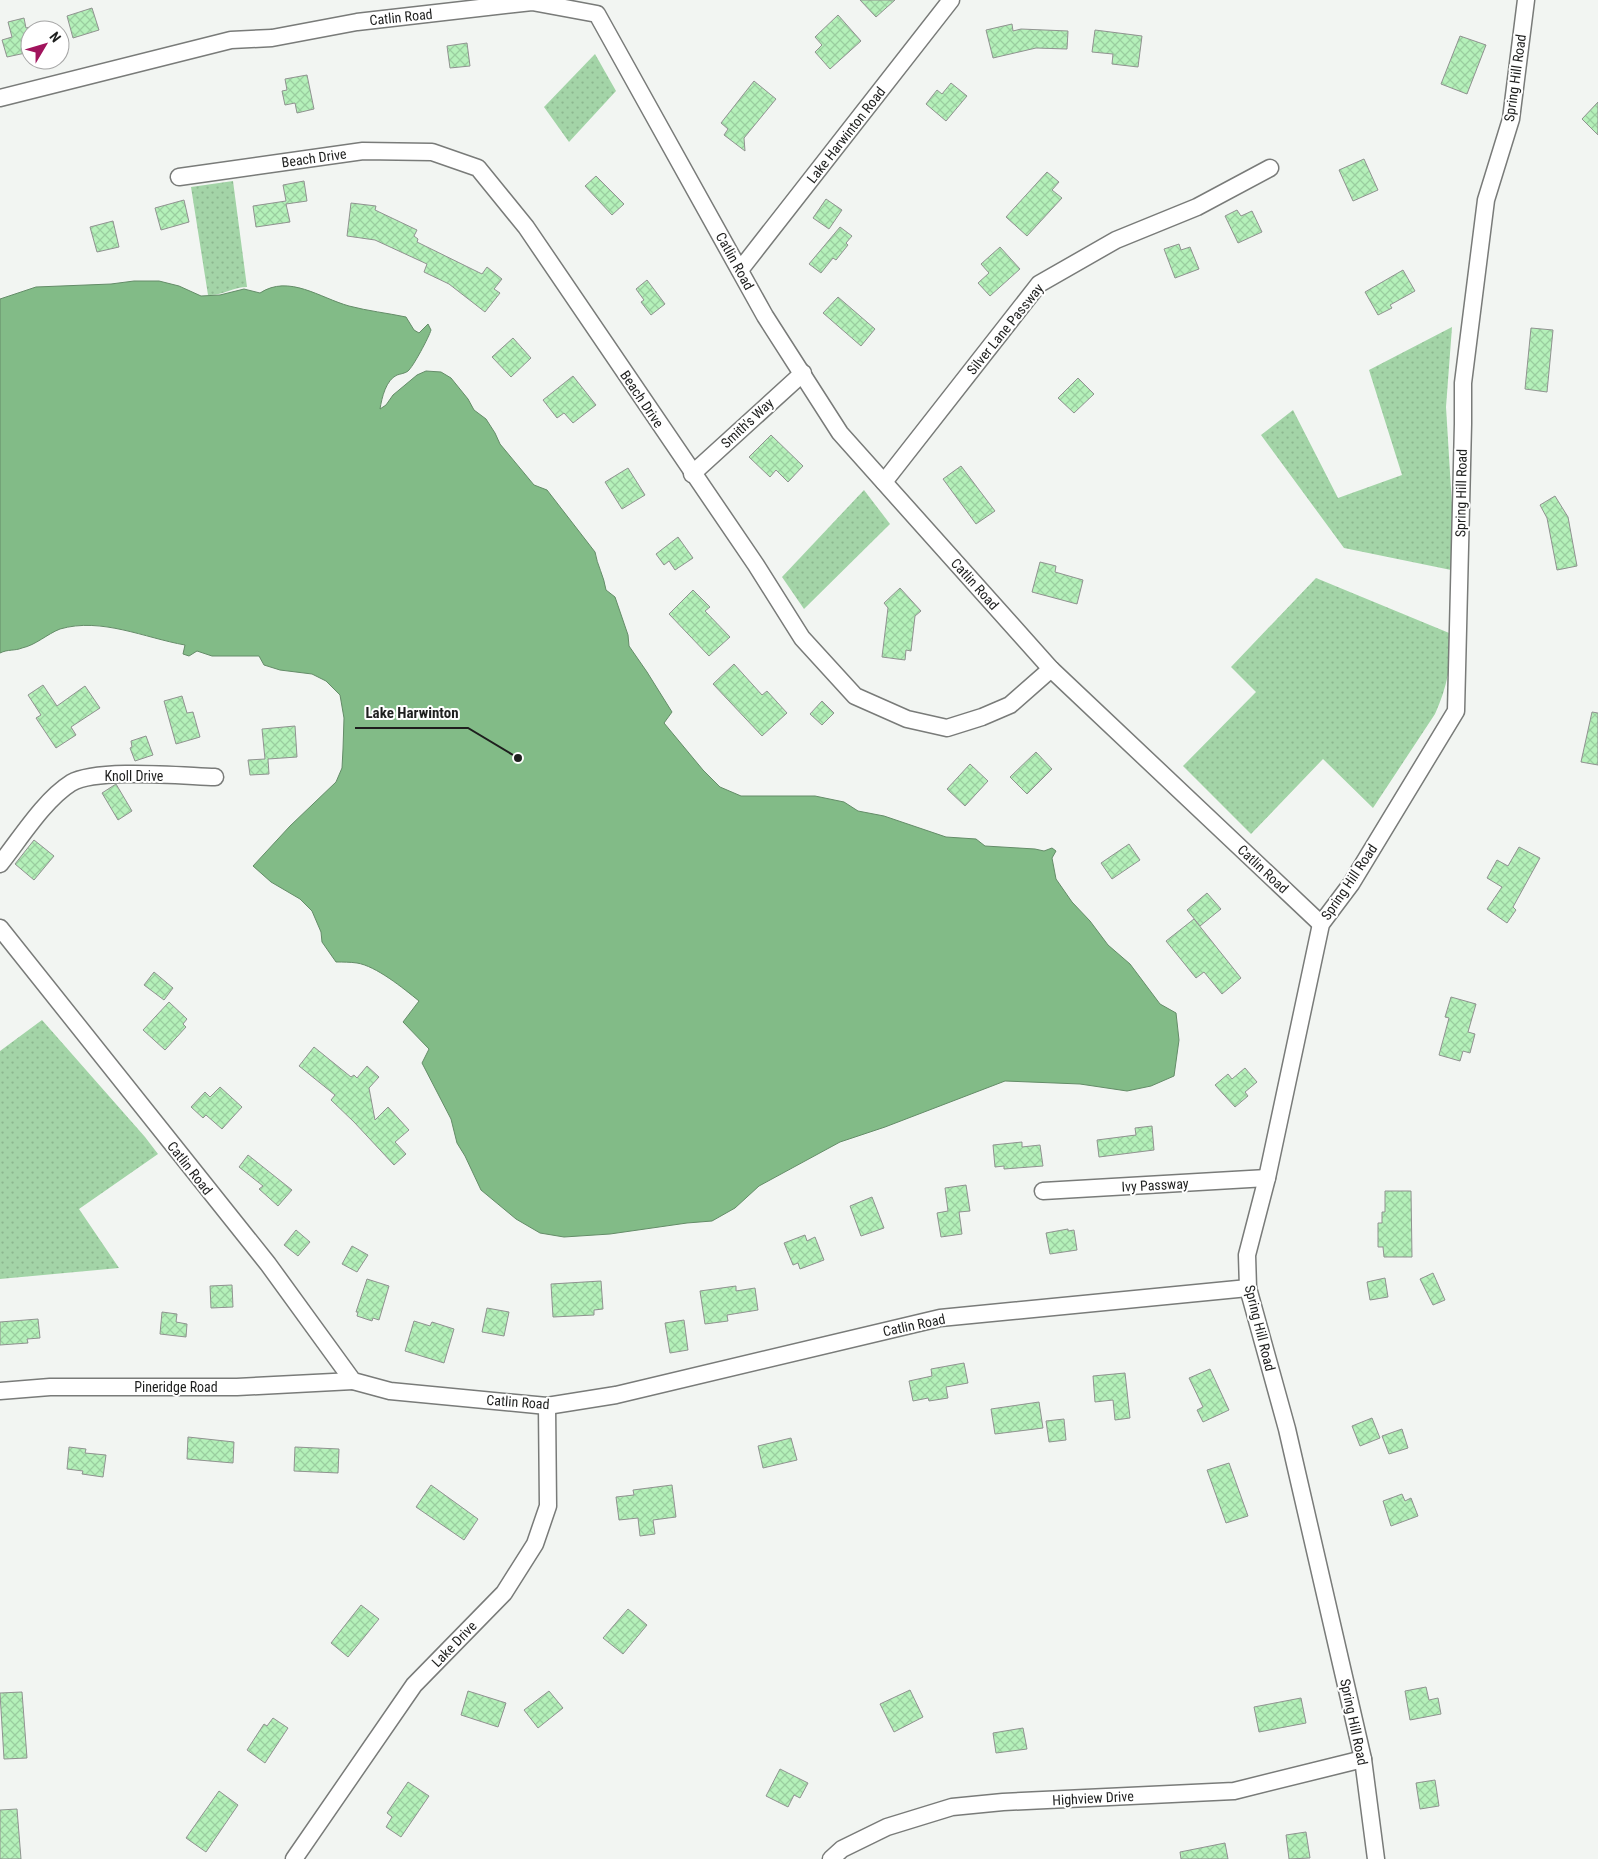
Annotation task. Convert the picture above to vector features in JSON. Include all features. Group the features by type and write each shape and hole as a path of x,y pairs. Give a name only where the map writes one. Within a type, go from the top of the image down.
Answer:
{"street":[{"name":"Lake Harwinton Road","path":"740,270 951,0"},
{"name":"Spring Hill Road","path":"1376,1859 1363,1760 1287,1429 1248,1288 1247,1254 1267,1178 1321,924 1351,884 1456,711 1463,382 1486,200 1511,120 1526,0"},
{"name":"Catlin Road","path":"0,98 231,40 272,38 357,22 532,2 597,14 765,316 803,372 840,433 1051,669 1321,924"},
{"name":"Beach Drive","path":"178,176 363,151 432,152 478,168 526,227 756,566 802,638 855,696 907,719 947,728 982,718 1010,705 1051,669"},
{"name":"Silver Lane Passway","path":"884,482 1039,284 1116,240 1197,207 1270,168"},
{"name":"Smith's Way","path":"692,474 803,372"},
{"name":"Knoll Drive","path":"0,864 51,799 72,782 104,774 215,777"},
{"name":"Catlin Road","path":"0,928 268,1264 353,1381 390,1391 547,1406 616,1395 940,1318 1248,1288"},
{"name":"Ivy Passway","path":"1043,1191 1267,1178"},
{"name":"Pineridge Road","path":"0,1391 50,1387 237,1387 353,1381"},
{"name":"Lake Drive","path":"294,1859 414,1685 504,1593 535,1544 548,1506 547,1406"},
{"name":"Highview Drive","path":"831,1859 842,1849 887,1827 952,1808 1003,1802 1234,1791 1363,1760"}],"shaded area":[{"path":"595,54 616,91 569,142 544,107"},
{"path":"233,181 247,287 208,295 191,187"},
{"path":"134,281 159,281 179,286 201,296 220,295 244,289 260,293 282,286 293,287 304,289 349,306 406,317 414,330 419,333 428,324 431,330 421,352 408,371 393,377 387,385 380,409 386,405 393,395 417,375 426,371 441,372 451,378 468,399 474,410 486,419 500,444 534,485 547,490 595,552 606,590 615,597 628,635 629,646 672,712 664,723 703,770 720,787 741,796 815,796 844,802 858,811 884,816 946,837 976,839 985,846 1044,851 1052,848 1056,851 1052,858 1056,879 1072,902 1090,921 1108,945 1130,964 1160,1004 1176,1013 1179,1040 1174,1076 1151,1086 1127,1091 1080,1084 1005,1081 885,1127 840,1142 759,1186 735,1208 712,1221 610,1234 564,1237 540,1233 516,1219 481,1190 457,1143 451,1119 422,1063 429,1049 403,1022 419,1001 389,978 372,968 357,963 336,962 322,942 321,932 312,911 300,899 271,882 253,866 290,826 336,782 342,768 343,749 344,718 340,695 326,681 312,674 280,670 264,665 259,656 212,656 197,651 189,656 183,654 185,645 123,630 91,625 60,629 27,647 0,653 0,299 36,287 111,284"},
{"path":"1452,327 1446,407 1456,571 1344,548 1261,435 1293,410 1338,498 1402,475 1369,370"},
{"path":"864,490 890,524 804,609 782,577"},
{"path":"1316,578 1454,635 1445,685 1435,714 1373,808 1323,759 1251,834 1183,766 1256,692 1231,667"},
{"path":"42,1020 158,1154 79,1209 119,1268 0,1279 0,1051"}],"building":[{"path":"860,0 895,0 876,17"},
{"path":"92,8 99,30 73,38 70,20 68,20 67,16"},
{"path":"838,15 861,41 830,69 815,52 822,45 815,37"},
{"path":"24,18 24,20 20,20 20,54 7,57 2,40 12,37 8,22"},
{"path":"1012,24 1013,31 1021,29 1068,31 1067,49 1036,48 993,58 986,30"},
{"path":"1095,30 1142,36 1138,67 1112,64 1113,54 1092,52"},
{"path":"1460,36 1486,45 1467,94 1441,84"},
{"path":"467,43 470,66 450,68 447,46"},
{"path":"307,75 314,109 297,113 295,103 285,105 282,91 287,90 285,79"},
{"path":"754,81 776,99 744,138 745,151 724,135 728,129 721,123"},
{"path":"951,83 967,96 946,121 926,104 937,90 942,94"},
{"path":"1598,102 1598,135 1582,119"},
{"path":"1364,159 1378,190 1353,201 1339,170"},
{"path":"1047,172 1059,182 1052,190 1062,198 1027,236 1006,217"},
{"path":"596,176 624,204 612,215 585,186"},
{"path":"304,181 307,201 286,204 290,222 256,227 253,206 286,201 283,185"},
{"path":"826,199 842,210 829,229 813,218"},
{"path":"184,200 189,222 161,230 155,208"},
{"path":"351,203 376,206 375,210 417,230 414,236 418,239 417,242 482,274 487,267 502,279 494,289 500,293 485,312 449,284 424,272 427,264 375,240 347,236"},
{"path":"1237,210 1241,216 1252,211 1262,232 1238,243 1225,216"},
{"path":"113,221 119,247 97,252 90,227"},
{"path":"840,227 852,236 846,243 848,245 836,260 833,258 821,273 809,264"},
{"path":"1179,244 1181,250 1190,247 1199,269 1175,278 1164,249"},
{"path":"1000,247 1020,269 990,296 978,283 989,273 981,264"},
{"path":"1403,270 1415,291 1390,305 1392,308 1378,315 1365,292"},
{"path":"647,280 665,304 651,315 641,302 644,300 636,289"},
{"path":"838,297 875,329 861,346 823,313"},
{"path":"1531,328 1553,330 1547,392 1525,389"},
{"path":"513,338 531,358 511,377 492,357"},
{"path":"573,376 596,405 573,423 564,413 557,418 543,400"},
{"path":"1078,378 1094,394 1074,413 1058,398"},
{"path":"771,435 803,466 788,482 776,470 770,477 749,457"},
{"path":"961,466 995,511 976,524 943,479"},
{"path":"628,468 645,495 622,509 605,482"},
{"path":"1555,496 1568,517 1577,566 1557,570 1547,518 1540,505"},
{"path":"678,537 693,558 675,570 669,561 664,565 656,554"},
{"path":"1040,562 1056,566 1055,572 1083,580 1077,604 1032,592"},
{"path":"900,588 921,611 915,616 911,651 906,650 905,660 882,657 888,608 884,603"},
{"path":"693,590 710,607 705,611 730,637 709,656 669,614"},
{"path":"734,664 762,695 767,691 787,713 762,736 713,684"},
{"path":"43,685 57,706 85,686 100,708 71,727 76,735 56,748 36,718 41,715 28,695"},
{"path":"182,696 187,713 193,712 200,737 176,744 164,701"},
{"path":"822,701 834,713 822,725 810,714"},
{"path":"1592,712 1598,713 1598,765 1581,762"},
{"path":"295,726 297,757 268,759 269,774 250,775 248,760 265,759 262,729"},
{"path":"146,736 153,755 135,761 130,748 132,747 131,741"},
{"path":"1036,752 1052,769 1027,794 1010,777"},
{"path":"970,764 988,781 965,806 947,789"},
{"path":"116,784 132,811 118,820 102,793"},
{"path":"34,840 54,856 34,880 15,864"},
{"path":"1129,844 1140,860 1112,879 1101,863"},
{"path":"1519,847 1540,858 1513,907 1516,910 1507,923 1487,909 1502,887 1487,878 1497,860 1508,866"},
{"path":"1207,893 1221,909 1200,926 1187,910"},
{"path":"1194,919 1241,978 1222,994 1204,972 1196,978 1166,941"},
{"path":"154,972 173,988 164,1000 144,985"},
{"path":"1451,997 1476,1004 1468,1032 1475,1034 1470,1053 1463,1051 1460,1061 1439,1055 1449,1018 1445,1017"},
{"path":"169,1002 187,1019 183,1024 186,1027 165,1050 143,1030"},
{"path":"314,1047 351,1077 354,1075 357,1078 367,1066 379,1077 369,1088 375,1120 388,1107 409,1130 395,1142 406,1154 394,1165 331,1100 335,1095 299,1066"},
{"path":"1245,1068 1257,1082 1245,1092 1248,1096 1235,1107 1215,1085 1228,1074 1232,1079"},
{"path":"220,1087 242,1107 222,1129 206,1115 203,1118 191,1107 205,1092 210,1097"},
{"path":"1152,1126 1154,1150 1099,1157 1097,1140 1136,1135 1135,1128"},
{"path":"1022,1142 1022,1147 1040,1145 1043,1166 1004,1169 1004,1166 995,1167 993,1145"},
{"path":"248,1155 292,1190 278,1206 259,1189 263,1186 239,1167"},
{"path":"966,1185 970,1211 959,1212 962,1234 941,1237 937,1213 948,1211 945,1188"},
{"path":"1385,1191 1411,1191 1412,1257 1384,1257 1383,1247 1378,1247 1378,1223 1382,1223 1382,1212 1385,1212"},
{"path":"872,1197 884,1228 861,1236 850,1206"},
{"path":"1068,1229 1068,1231 1074,1230 1077,1250 1050,1254 1046,1233"},
{"path":"296,1230 310,1242 298,1256 284,1245"},
{"path":"805,1235 807,1241 815,1237 824,1260 800,1269 798,1263 793,1265 784,1243"},
{"path":"352,1246 368,1255 357,1272 342,1264"},
{"path":"1433,1273 1445,1300 1433,1305 1420,1279"},
{"path":"1385,1278 1388,1297 1370,1300 1367,1282"},
{"path":"367,1279 389,1286 379,1320 373,1318 372,1321 357,1316 358,1312 356,1312"},
{"path":"601,1281 603,1309 594,1310 594,1315 553,1317 551,1284"},
{"path":"232,1285 233,1307 211,1308 210,1286"},
{"path":"736,1286 736,1291 755,1288 758,1310 727,1315 728,1321 705,1324 700,1291"},
{"path":"487,1308 509,1312 504,1336 482,1332"},
{"path":"162,1312 177,1314 176,1322 187,1324 186,1337 160,1334"},
{"path":"38,1319 40,1338 27,1339 28,1343 0,1345 0,1322"},
{"path":"684,1320 688,1350 670,1353 665,1323"},
{"path":"414,1321 430,1326 432,1322 454,1329 444,1363 405,1351"},
{"path":"964,1363 968,1383 946,1387 948,1398 929,1401 928,1398 913,1401 909,1381 932,1376 931,1369"},
{"path":"1210,1369 1229,1410 1203,1422 1197,1410 1203,1407 1189,1378"},
{"path":"1125,1373 1130,1418 1115,1420 1113,1400 1095,1402 1093,1376"},
{"path":"1039,1402 1043,1428 995,1434 991,1409"},
{"path":"1372,1418 1380,1438 1360,1446 1352,1426"},
{"path":"1064,1419 1066,1440 1049,1442 1046,1421"},
{"path":"1402,1429 1408,1448 1389,1454 1382,1436"},
{"path":"188,1437 234,1442 233,1463 187,1459"},
{"path":"791,1438 797,1460 763,1468 758,1446"},
{"path":"69,1447 86,1449 85,1453 106,1455 103,1477 82,1474 83,1471 67,1469"},
{"path":"295,1447 339,1449 338,1473 294,1471"},
{"path":"1229,1463 1248,1516 1226,1523 1207,1470"},
{"path":"431,1485 478,1519 464,1540 416,1507"},
{"path":"672,1485 676,1517 653,1520 655,1534 640,1536 638,1518 619,1520 616,1497 634,1495 633,1490"},
{"path":"1402,1494 1405,1501 1411,1498 1418,1516 1391,1526 1383,1501"},
{"path":"361,1605 379,1619 348,1657 331,1643"},
{"path":"628,1609 647,1625 623,1654 603,1638"},
{"path":"1426,1687 1429,1700 1438,1698 1441,1714 1410,1720 1405,1691"},
{"path":"910,1690 923,1717 894,1732 880,1704"},
{"path":"468,1691 506,1703 498,1727 461,1715"},
{"path":"549,1691 563,1708 538,1728 524,1710"},
{"path":"22,1692 27,1758 4,1759 0,1693"},
{"path":"1301,1698 1306,1723 1259,1732 1254,1707"},
{"path":"273,1718 288,1728 265,1763 247,1750 264,1724 267,1726"},
{"path":"1023,1728 1027,1749 996,1753 993,1733"},
{"path":"780,1769 808,1783 800,1798 794,1795 788,1807 766,1796"},
{"path":"1435,1780 1439,1806 1420,1809 1416,1783"},
{"path":"408,1782 429,1796 401,1837 386,1827 392,1817 387,1813"},
{"path":"219,1791 238,1805 206,1852 186,1838"},
{"path":"17,1809 21,1859 0,1859 0,1810"},
{"path":"1306,1832 1310,1858 1289,1859 1286,1835"},
{"path":"1225,1843 1228,1859 1181,1859 1180,1852"}],"place":[{"name":"Lake Harwinton","path":"518,758"}]}
